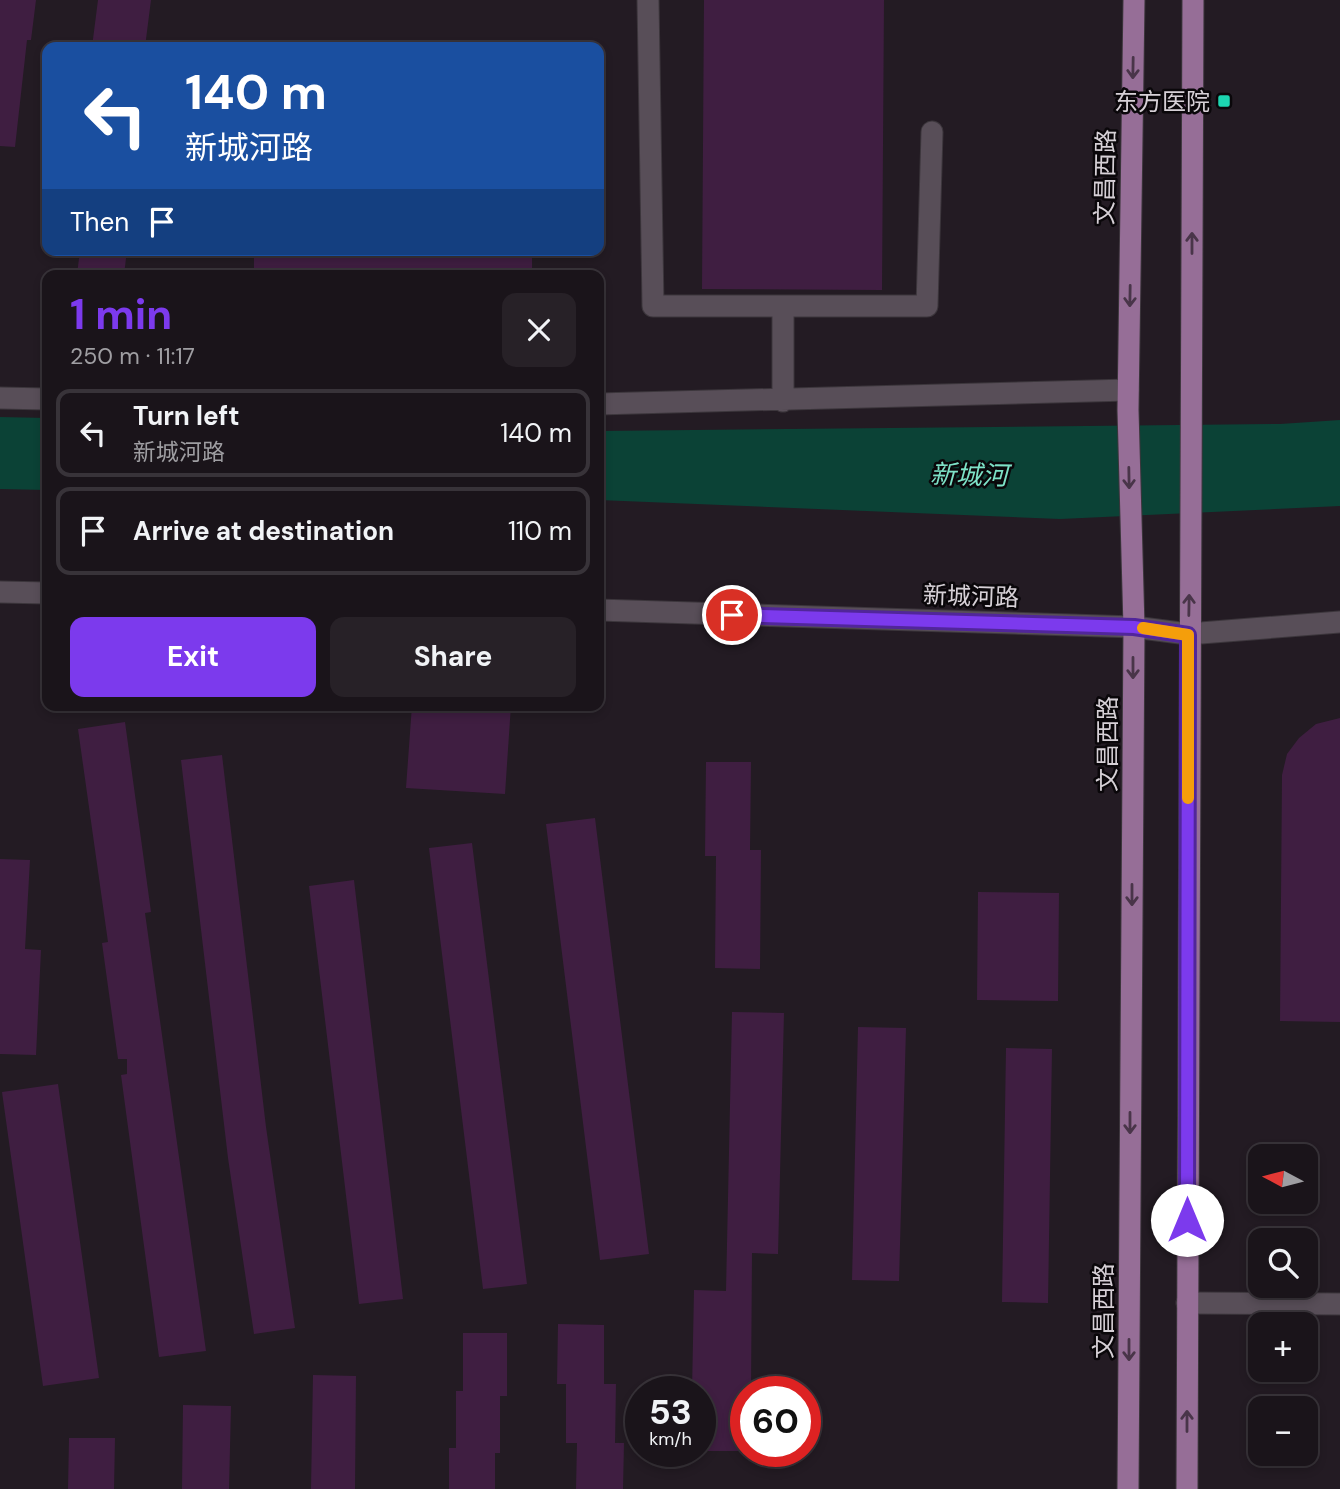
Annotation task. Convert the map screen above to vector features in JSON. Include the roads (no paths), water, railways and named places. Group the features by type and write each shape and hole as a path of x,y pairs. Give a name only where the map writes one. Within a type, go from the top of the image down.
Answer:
{"main road":[{"name":"文昌西路","path":"1128,1489 1134,627 1128,400 1134,0"},
{"path":"1187,1489 1188,635 1191,539 1193,0"}],"street":[{"path":"648,0 653,306 927,306 932,132"},
{"path":"783,306 783,401"},
{"path":"0,398 42,399"},
{"path":"604,404 1128,400"},
{"path":"0,592 42,593"},
{"name":"新城河路","path":"604,610 1134,627 1188,635 1340,622"},
{"path":"1187,1303 1340,1304"}],"water":[{"path":"0,417 42,418 42,490 0,489"},
{"name":"新城河","path":"1340,420 1340,506 1060,519 604,500 604,431 1280,424"}],"place":[{"name":"东方医院","path":"1224,101"}]}
